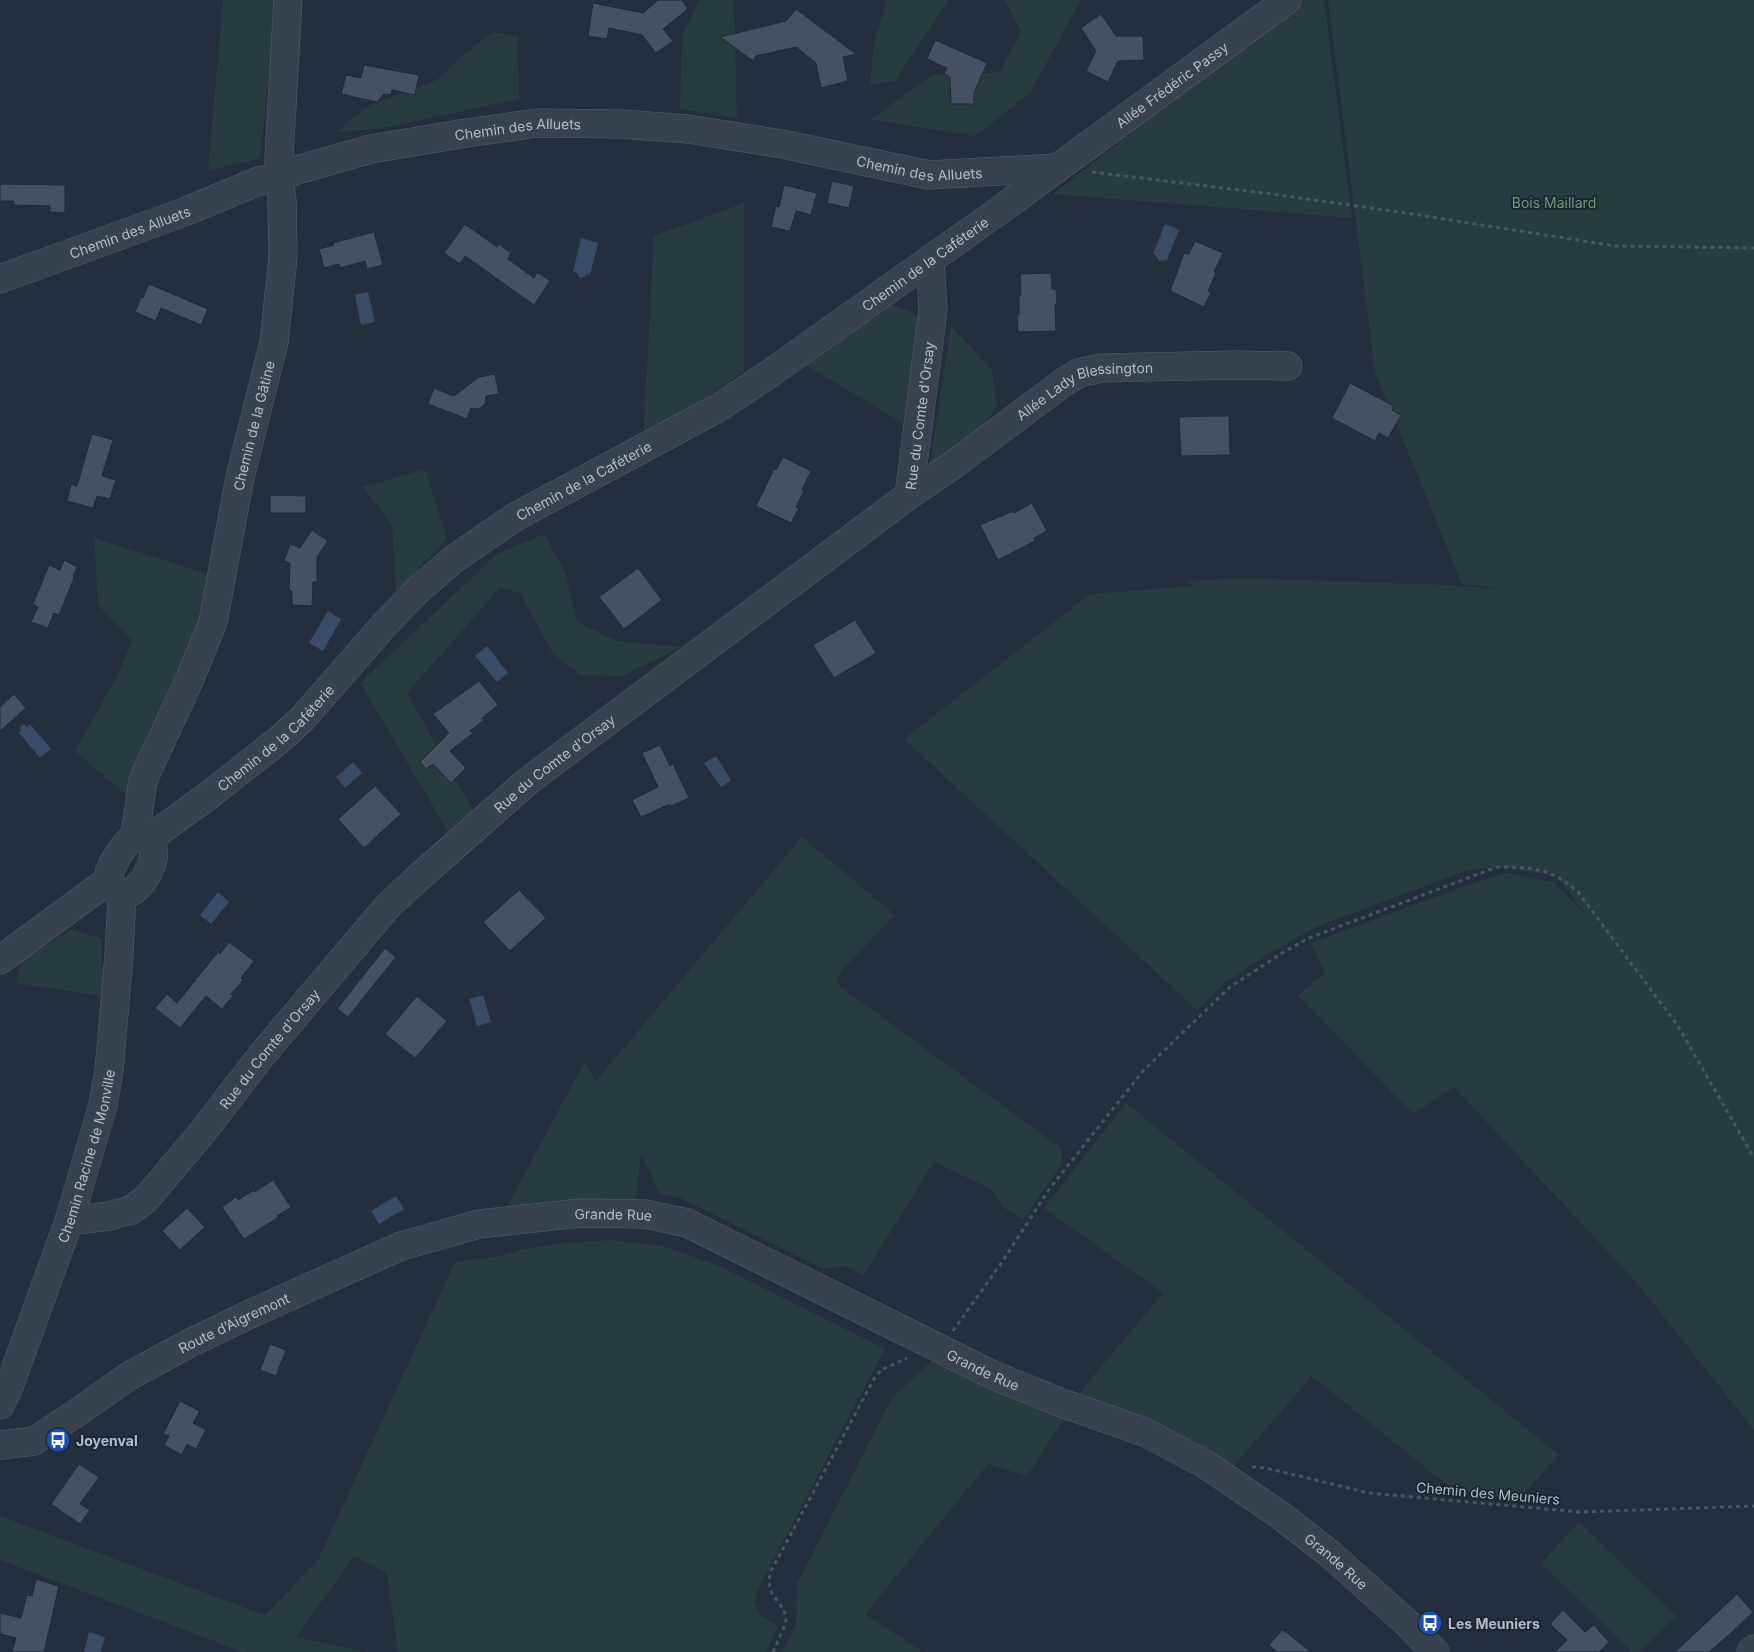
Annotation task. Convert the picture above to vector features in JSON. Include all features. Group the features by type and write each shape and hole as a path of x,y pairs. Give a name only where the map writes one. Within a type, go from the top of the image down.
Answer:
{"street":[{"name":"Chemin de la Gâtine","path":"142,837 143,780 188,683 213,622 240,477 274,342 283,258 279,156 288,0"},
{"name":"Allée Frédéric Passy","path":"1056,168 1287,0"},
{"name":"Chemin des Alluets","path":"0,279 184,212 259,181 279,177 371,149 538,123 622,124 688,129 782,144 929,175 1056,168"},
{"name":"Chemin de la Caféterie","path":"115,887 110,871 124,846 208,796 279,740 303,718 418,589 454,559 515,517 718,408 772,372 1056,168"},
{"name":"Rue du Comte d'Orsay","path":"69,1221 109,1216 131,1210 146,1199 201,1134 262,1056 387,907 528,781 909,495 933,310 930,259"},
{"name":"Allée Lady Blessington","path":"909,495 1079,373 1101,368 1235,365 1288,366"},
{"name":"Chemin Racine de Monville","path":"0,1405 10,1384 69,1221 103,1105 109,1071 119,955 115,887"},
{"path":"0,960 115,887"},
{"name":"Grande Rue","path":"479,1224 581,1213 644,1214 686,1223 993,1375 1054,1400 1144,1432 1205,1464 1280,1515 1330,1554 1407,1623 1435,1652"},
{"name":"Route d’Aigremont","path":"1,1439 34,1442 129,1376 188,1344 401,1246 479,1224"},
{"path":"1751,1652 1754,1649"}],"path":[{"path":"1056,168 1272,194 1615,246 1754,248"},
{"path":"773,1652 786,1620 784,1612 770,1588 768,1581 771,1571 881,1370 910,1357 940,1349 1002,1262 1050,1188 1143,1071 1230,987 1309,938 1497,867 1524,867 1541,870 1557,876 1578,892 1678,1026 1754,1158"},
{"name":"Chemin des Meuniers","path":"1227,1478 1247,1467 1266,1468 1369,1493 1580,1512 1754,1506"}],"green space":[{"path":"223,0 277,0 260,158 208,171"},
{"path":"699,0 734,0 737,118 680,109 682,37"},
{"path":"887,0 949,0 895,81 870,85 874,43"},
{"path":"1005,0 1081,0 1030,93 975,136 871,119 934,74 971,77 1000,71 1021,32"},
{"path":"1300,0 1324,0 1352,218 1053,194"},
{"name":"Bois Maillard","path":"1328,0 1754,0 1754,1430 1638,1284 1454,1087 1413,1114 1298,995 1325,973 1311,943 1506,873 1553,882 1585,914 1557,876 1497,867 1468,870 1316,927 1268,954 1226,982 1197,1010 904,739 1090,594 1193,586 1188,581 1243,578 1448,585 1513,590 1462,584 1375,372"},
{"path":"492,32 518,37 519,99 378,129 336,132 368,106 437,80"},
{"path":"744,203 744,371 643,441 654,236"},
{"path":"889,304 911,311 923,327 906,425 804,364"},
{"path":"951,326 992,370 997,407 967,445 928,477"},
{"path":"425,469 447,539 396,594 392,525 363,487"},
{"path":"544,534 565,572 577,622 617,641 681,647 622,676 580,675 553,654 520,593 500,588 407,693 479,821 452,838 360,683 497,554"},
{"path":"94,538 223,579 133,801 75,751 121,669 132,640 98,605"},
{"path":"802,837 895,915 840,972 837,984 1062,1149 1062,1164 1023,1220 1004,1208 991,1189 934,1162 863,1276 846,1266 823,1269 681,1198 659,1193 641,1153 635,1211 502,1216 585,1061 595,1082"},
{"path":"71,929 102,939 102,996 16,983 21,962"},
{"path":"1126,1103 1559,1455 1518,1499 1452,1489 1312,1376 1233,1467 1158,1428 1079,1393 1163,1293 1044,1208"},
{"path":"612,1240 662,1246 717,1265 885,1349 758,1589 754,1602 761,1616 778,1626 766,1652 398,1652 387,1573 354,1556 296,1637 365,1652 243,1652 0,1560 0,1516 265,1615 318,1560 455,1262 505,1255 523,1249 565,1243"},
{"path":"932,1361 1066,1416 1027,1476 988,1464 865,1614 923,1652 782,1652 796,1625 798,1582 892,1398"},
{"path":"1579,1522 1676,1616 1639,1652 1632,1652 1541,1563"}],"water":[{"path":"1165,224 1179,230 1167,260 1159,261 1153,254"},
{"path":"581,238 598,243 590,275 586,274 586,276 580,278 577,273 573,272"},
{"path":"368,292 375,322 361,325 355,295"},
{"path":"328,611 341,619 323,651 309,643"},
{"path":"487,646 508,673 497,682 475,656"},
{"path":"25,724 27,727 30,724 51,749 40,758 19,733 21,731 20,727"},
{"path":"716,756 731,780 721,787 704,763"},
{"path":"353,762 362,773 345,788 336,777"},
{"path":"218,892 229,902 211,924 200,915"},
{"path":"483,995 491,1022 477,1026 469,999"},
{"path":"396,1196 404,1209 379,1224 371,1211"},
{"path":"89,1632 105,1637 101,1652 84,1652"}],"building":[{"path":"658,0 682,0 688,9 663,29 673,41 656,53 642,35 609,28 607,39 588,36 593,3 643,13"},
{"path":"796,9 856,54 843,57 848,81 821,88 816,63 796,47 756,56 753,61 720,37 786,21"},
{"path":"1101,14 1116,36 1143,36 1144,60 1118,61 1108,82 1086,71 1096,51 1081,28"},
{"path":"935,40 987,63 974,93 974,104 951,104 950,77 944,74 947,68 927,59"},
{"path":"364,65 419,75 415,95 392,90 391,95 384,94 377,102 341,94 346,75 361,78"},
{"path":"832,181 854,186 849,208 827,203"},
{"path":"0,184 65,185 65,213 50,212 50,206 14,205 14,201 0,201"},
{"path":"784,185 817,193 811,215 796,211 790,231 771,227 776,206 779,207"},
{"path":"465,224 497,247 499,244 511,253 508,259 534,278 537,272 550,281 534,305 465,256 460,264 444,253"},
{"path":"374,232 383,265 367,269 365,261 340,268 339,264 324,268 319,249 334,245 333,243"},
{"path":"1195,241 1223,253 1214,272 1216,273 1208,291 1211,292 1204,307 1170,291 1184,253 1189,254"},
{"path":"1051,273 1052,289 1056,289 1056,331 1018,332 1017,314 1019,315 1019,296 1021,296 1020,274"},
{"path":"149,284 208,309 201,325 161,308 156,321 135,312"},
{"path":"495,374 499,394 486,396 485,404 479,409 471,408 467,419 428,404 434,388 454,396 479,377"},
{"path":"1350,383 1394,406 1392,410 1401,415 1388,438 1379,433 1375,441 1332,418"},
{"path":"1229,416 1230,455 1181,456 1179,417"},
{"path":"92,434 113,440 102,476 116,480 110,499 97,496 93,508 67,501 71,484 77,486"},
{"path":"783,457 811,471 796,507 799,508 791,523 756,506 774,469 776,470"},
{"path":"270,495 306,496 306,513 270,513"},
{"path":"1032,503 1047,531 1034,538 1035,541 998,560 980,525 1013,511 1014,513"},
{"path":"312,530 328,541 317,557 317,582 313,582 312,606 292,605 292,591 289,591 290,563 284,561 290,544 300,548"},
{"path":"64,560 77,567 59,615 54,613 48,628 31,622 38,607 33,604 49,565 60,570"},
{"path":"638,568 662,600 624,629 599,597"},
{"path":"855,620 876,653 834,678 813,645"},
{"path":"479,681 498,705 470,731 473,733 450,751 466,768 451,783 433,764 426,769 420,762 449,733 433,714"},
{"path":"14,694 26,708 0,731 0,707"},
{"path":"660,745 670,766 673,764 689,798 641,817 632,800 658,787 642,753"},
{"path":"375,786 401,814 364,848 338,819"},
{"path":"519,890 546,918 510,951 483,922"},
{"path":"229,942 254,961 241,978 243,980 231,994 233,996 222,1009 206,996 180,1028 155,1008 167,994 177,1003 218,952 220,954"},
{"path":"385,948 396,957 348,1017 337,1009"},
{"path":"417,996 447,1021 415,1058 385,1034"},
{"path":"273,1180 291,1207 277,1216 279,1217 244,1239 222,1207 236,1197 238,1200"},
{"path":"187,1208 205,1227 180,1250 162,1231"},
{"path":"270,1344 286,1350 276,1376 260,1370"},
{"path":"180,1401 200,1411 193,1423 206,1430 196,1449 187,1444 182,1455 164,1445 169,1436 163,1434"},
{"path":"79,1464 99,1477 80,1504 90,1510 80,1524 51,1504"},
{"path":"36,1579 59,1586 44,1652 12,1652 16,1638 0,1634 0,1613 21,1618 27,1595 32,1596"},
{"path":"1737,1594 1753,1612 1731,1633 1709,1652 1675,1652"},
{"path":"1563,1610 1585,1632 1594,1625 1609,1642 1599,1652 1555,1652 1567,1640 1550,1624"},
{"path":"1282,1630 1311,1652 1277,1652 1269,1645"}],"place":[{"name":"Joyenval","path":"58,1440"},
{"name":"Les Meuniers","path":"1430,1623"}]}
